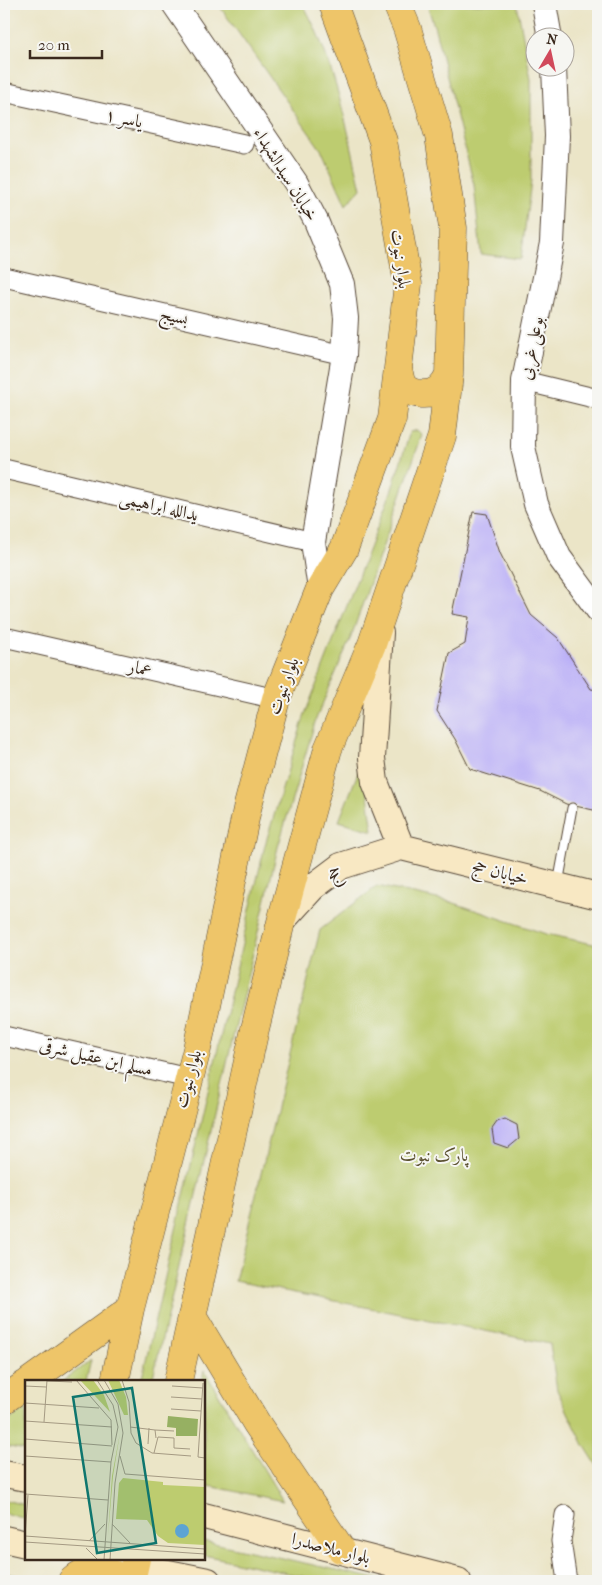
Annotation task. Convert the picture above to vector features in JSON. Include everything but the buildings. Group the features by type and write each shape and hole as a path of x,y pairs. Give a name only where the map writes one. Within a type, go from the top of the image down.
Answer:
{"main road":[{"name":"بلوار نبوت","path":"115,1380 130,1309 197,1049 247,809 276,699 320,588 344,549 392,420 408,284 383,141 334,4"},
{"path":"178,1380 255,1029 281,922 328,749 382,618 442,436 449,375 453,228 439,136 407,28 397,4"},
{"path":"398,368 402,384 408,390 417,394 428,395 440,388 449,375"},
{"path":"392,420 404,410 421,409 436,419 442,436"},
{"path":"382,618 372,758 375,782 401,847"},
{"name":"خیابان حج","path":"401,847 598,896"},
{"name":"حج","path":"281,922 313,887 341,866 401,847"},
{"path":"31,1380 130,1309"},
{"path":"192,1316 257,1424 341,1549"},
{"path":"4,1400 25,1385"},
{"path":"4,1474 25,1478"},
{"name":"بلوار ملاصدرا","path":"205,1516 341,1549 458,1581"},
{"path":"4,1539 25,1544"},
{"path":"71,1581 75,1560"},
{"path":"99,1560 130,1572"},
{"path":"71,1581 82,1572 96,1568 208,1581"}],"street":[{"name":"خیابان سیدالشهداء","path":"174,4 296,183 316,221 342,284 346,318 344,355 313,542 320,588"},
{"path":"544,4 548,28"},
{"name":"بوعلی غربی","path":"554,78 557,136 552,243 524,381 523,447 536,504 559,557 598,610"},
{"name":"یاسر ۱","path":"4,92 244,144"},
{"name":"بسیج","path":"4,277 344,355"},
{"path":"524,381 598,399"},
{"name":"یدالله ابراهیمی","path":"4,469 313,542"},
{"name":"عمار","path":"4,637 276,699"},
{"name":"مسلم ابن عقیل شرقی","path":"4,1036 188,1078"},
{"path":"565,1515 561,1541 567,1581"}],"lane":[{"path":"558,886 572,808"}],"green space":[{"path":"218,4 303,4 314,25 331,71 345,118 361,189 346,205 322,151"},
{"path":"427,4 517,4 524,42 524,78 531,79 531,181 521,259 481,254 474,185"},
{"path":"417,430 422,435 351,637 316,719 278,847 152,1380 141,1380 265,845 305,714 391,492 410,432"},
{"path":"363,760 373,831 339,821"},
{"name":"پارک نبوت","path":"377,886 451,902 546,934 598,945 598,1467 584,1445 557,1390 550,1344 235,1281 320,930"},
{"path":"91,1360 86,1380 64,1380"},
{"path":"204,1370 283,1501 205,1485 205,1380 202,1380"},
{"path":"25,1409 25,1450 4,1446 4,1424"},
{"path":"4,1500 25,1505 25,1519 4,1513"},
{"path":"205,1541 384,1581 324,1581 205,1555"},
{"path":"4,1573 37,1580 37,1581 4,1581"}]}
